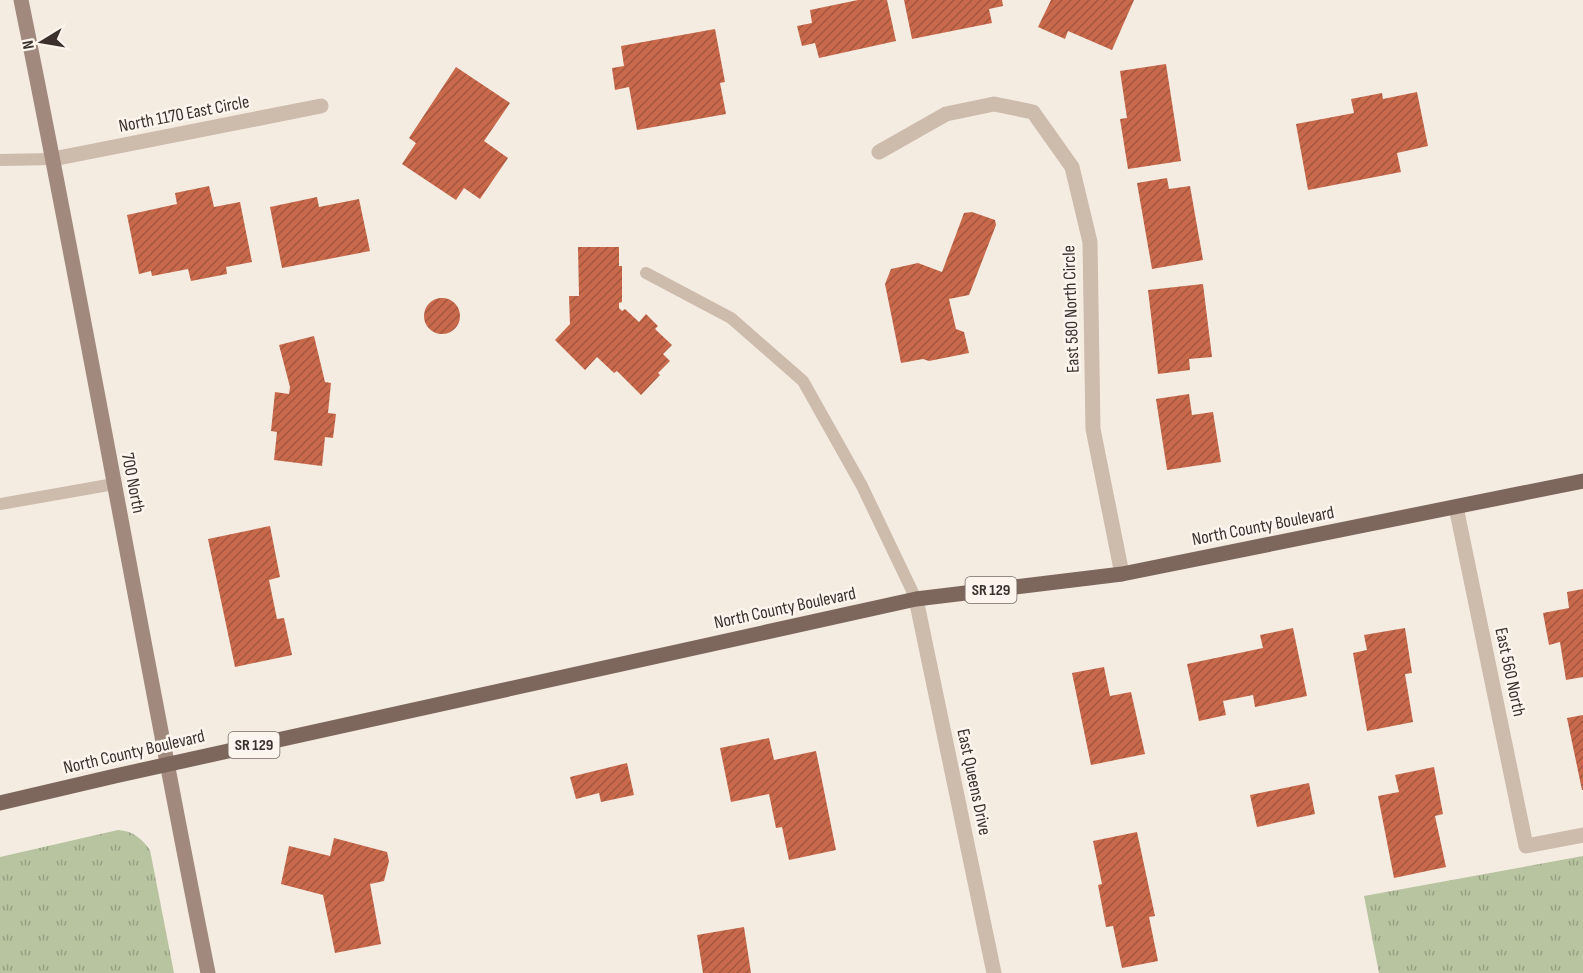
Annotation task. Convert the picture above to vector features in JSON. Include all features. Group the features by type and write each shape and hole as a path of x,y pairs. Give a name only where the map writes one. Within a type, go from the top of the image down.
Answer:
{"main road":[{"name":"North County Boulevard","path":"0,803 916,599 1122,574 1583,481"}],"street":[{"name":"700 North","path":"21,0 53,159 166,765 208,973"},
{"name":"East 580 North Circle","path":"879,152 946,114 994,104 1033,112 1072,167 1089,242 1093,429 1122,574"},
{"name":"North 1170 East Circle","path":"53,159 321,106"},
{"name":"East 560 North","path":"1456,507 1526,846 1583,835"},
{"name":"East Queens Drive","path":"916,599 994,973"}],"lane":[{"path":"0,160 53,159"},
{"path":"646,273 730,318 803,381 862,486 916,599"},
{"path":"0,504 114,484"}],"green space":[{"path":"118,830 136,836 150,850 174,973 0,973 0,857"},
{"path":"1583,856 1583,973 1379,973 1364,896"}],"building":[{"path":"858,0 887,0 896,41 819,58 815,43 802,46 797,26 812,23 810,10"},
{"path":"904,0 1002,0 1003,6 989,9 992,23 912,39"},
{"path":"1051,0 1134,0 1112,50 1068,31 1065,39 1038,27"},
{"path":"715,29 725,82 720,83 726,114 637,130 629,87 615,90 612,68 624,66 621,46"},
{"path":"1166,64 1181,161 1128,169 1120,119 1127,118 1120,71"},
{"path":"456,67 510,103 484,141 508,158 480,199 464,188 456,200 402,164 416,143 409,138"},
{"path":"1417,92 1428,146 1397,153 1401,172 1308,190 1296,124 1354,113 1351,99 1382,93 1383,99"},
{"path":"1167,178 1169,189 1190,186 1203,260 1152,269 1137,183"},
{"path":"209,186 214,207 240,202 252,262 226,267 227,274 191,281 188,269 152,276 151,271 139,274 127,215 177,204 175,193"},
{"path":"317,197 319,207 359,199 370,251 282,268 270,207"},
{"path":"972,212 995,220 996,225 969,295 949,299 956,329 964,332 969,353 929,361 923,359 901,363 885,284 891,269 918,263 942,272 964,213"},
{"path":"578,247 619,247 619,266 622,266 622,302 619,303 619,308 622,311 625,309 639,322 646,314 658,326 655,329 672,345 663,354 670,361 641,395 617,371 614,373 597,357 585,370 555,340 570,324 569,296 579,296"},
{"path":"1203,284 1212,357 1189,359 1190,370 1158,374 1148,290"},
{"path":"442,298 455,303 460,316 455,329 442,334 429,329 424,316 429,303"},
{"path":"314,336 325,382 331,383 328,413 336,414 333,438 325,437 322,466 274,460 277,432 271,431 275,392 289,394 290,387 279,345"},
{"path":"1189,394 1192,415 1213,412 1221,462 1167,470 1156,399"},
{"path":"270,526 280,577 269,580 277,619 284,618 292,655 235,667 208,539"},
{"path":"1583,589 1583,677 1566,680 1560,642 1549,645 1543,613 1569,608 1567,592"},
{"path":"1293,628 1307,696 1255,707 1253,695 1223,701 1226,715 1199,721 1187,664 1263,648 1260,635"},
{"path":"1405,628 1412,673 1405,674 1413,722 1367,731 1353,653 1367,650 1364,635"},
{"path":"1104,667 1110,696 1131,692 1145,754 1091,765 1072,673"},
{"path":"1583,715 1583,790 1582,790 1567,718"},
{"path":"769,738 774,760 816,751 836,850 789,860 782,827 776,828 769,794 731,802 720,748"},
{"path":"627,763 634,795 601,802 599,793 576,799 570,777"},
{"path":"1434,767 1443,814 1435,816 1446,867 1394,878 1378,796 1399,792 1395,775"},
{"path":"1309,783 1315,814 1257,827 1250,795"},
{"path":"1137,832 1155,916 1149,917 1158,961 1122,968 1113,926 1106,927 1098,885 1102,884 1093,841"},
{"path":"334,838 387,852 389,861 384,881 370,884 381,944 335,953 323,895 281,884 289,846 330,856"},
{"path":"744,927 751,973 703,973 697,935"}]}
